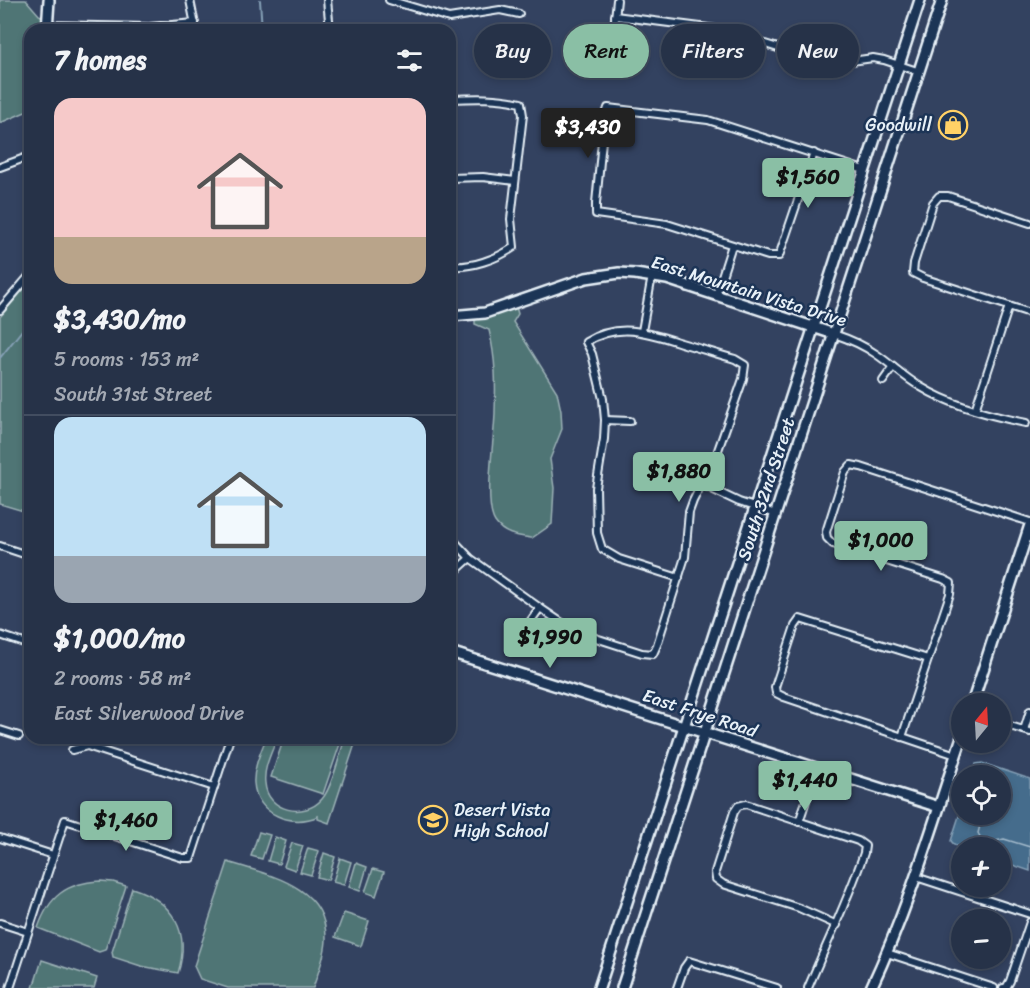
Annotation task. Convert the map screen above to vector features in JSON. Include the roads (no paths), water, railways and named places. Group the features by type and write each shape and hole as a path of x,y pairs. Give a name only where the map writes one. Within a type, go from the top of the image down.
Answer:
{"main road":[{"path":"47,24 49,0"},
{"name":"South 32nd Street","path":"599,988 920,0"},
{"name":"South 32nd Street","path":"622,988 942,0"},
{"name":"East Mountain Vista Drive","path":"456,315 485,313 586,278 619,273 652,276 834,334"},
{"path":"976,693 1030,524"},
{"name":"East Frye Road","path":"456,654 939,807"},
{"path":"871,988 916,877 956,755"}],"street":[{"path":"190,0 196,24"},
{"path":"327,0 329,24"},
{"path":"389,0 449,18 500,10 519,14"},
{"path":"500,0 500,10"},
{"path":"614,24 617,0"},
{"path":"615,16 716,29 830,64 873,58 920,72"},
{"path":"456,99 492,98 522,103 523,115 511,219 514,247 505,254 476,264 456,266"},
{"path":"814,153 778,256 768,256 667,225 596,214 604,120 608,108 708,120 814,153 864,170"},
{"path":"0,167 24,158"},
{"path":"456,178 483,177 515,180"},
{"path":"1030,223 948,196 939,196 933,203 913,273 1030,313"},
{"path":"716,295 732,245"},
{"path":"642,331 652,276"},
{"path":"0,310 24,282"},
{"path":"975,410 1009,306"},
{"path":"456,543 470,558 574,631 642,653 652,654 679,578 689,512 717,453 745,365 735,359 642,331 621,330 599,334 586,342 592,354 603,399 605,420 596,488 597,533 602,549 619,559 679,578"},
{"name":"East Mountain Vista Drive","path":"834,334 860,344 928,391 975,410 1026,423"},
{"path":"883,381 893,367"},
{"path":"605,420 630,421"},
{"path":"902,737 950,594 951,583 833,544 826,538 845,472 851,465 1030,524"},
{"path":"701,484 739,502 776,514"},
{"path":"1,549 24,555"},
{"path":"456,571 470,558"},
{"path":"516,641 540,609"},
{"path":"928,659 800,619 795,626 775,687 776,693 956,755"},
{"path":"0,635 24,643"},
{"path":"1011,726 1027,731 1030,711"},
{"path":"0,730 20,736"},
{"path":"10,988 65,820 183,858 191,858 228,744"},
{"path":"72,750 87,746 214,787"},
{"path":"799,822 817,768"},
{"path":"808,988 837,925 854,882 864,846 858,841 746,804 738,806 734,812 715,872 716,879 723,884 799,908 837,925"},
{"path":"0,838 53,855"},
{"path":"916,877 1030,914"},
{"path":"1005,988 1010,981 1030,922"},
{"path":"0,923 28,932"},
{"path":"887,953 994,988"},
{"path":"677,988 689,961 758,985 777,988"}],"water":[{"path":"1011,773 1030,779 1030,871 1011,864 1011,837 952,837 956,825 1011,825"}],"waterway":[{"path":"260,0 262,24"},
{"path":"0,358 24,328"}],"place":[{"name":"Goodwill","path":"953,125"},
{"name":"Desert Vista High School","path":"433,820"}]}
